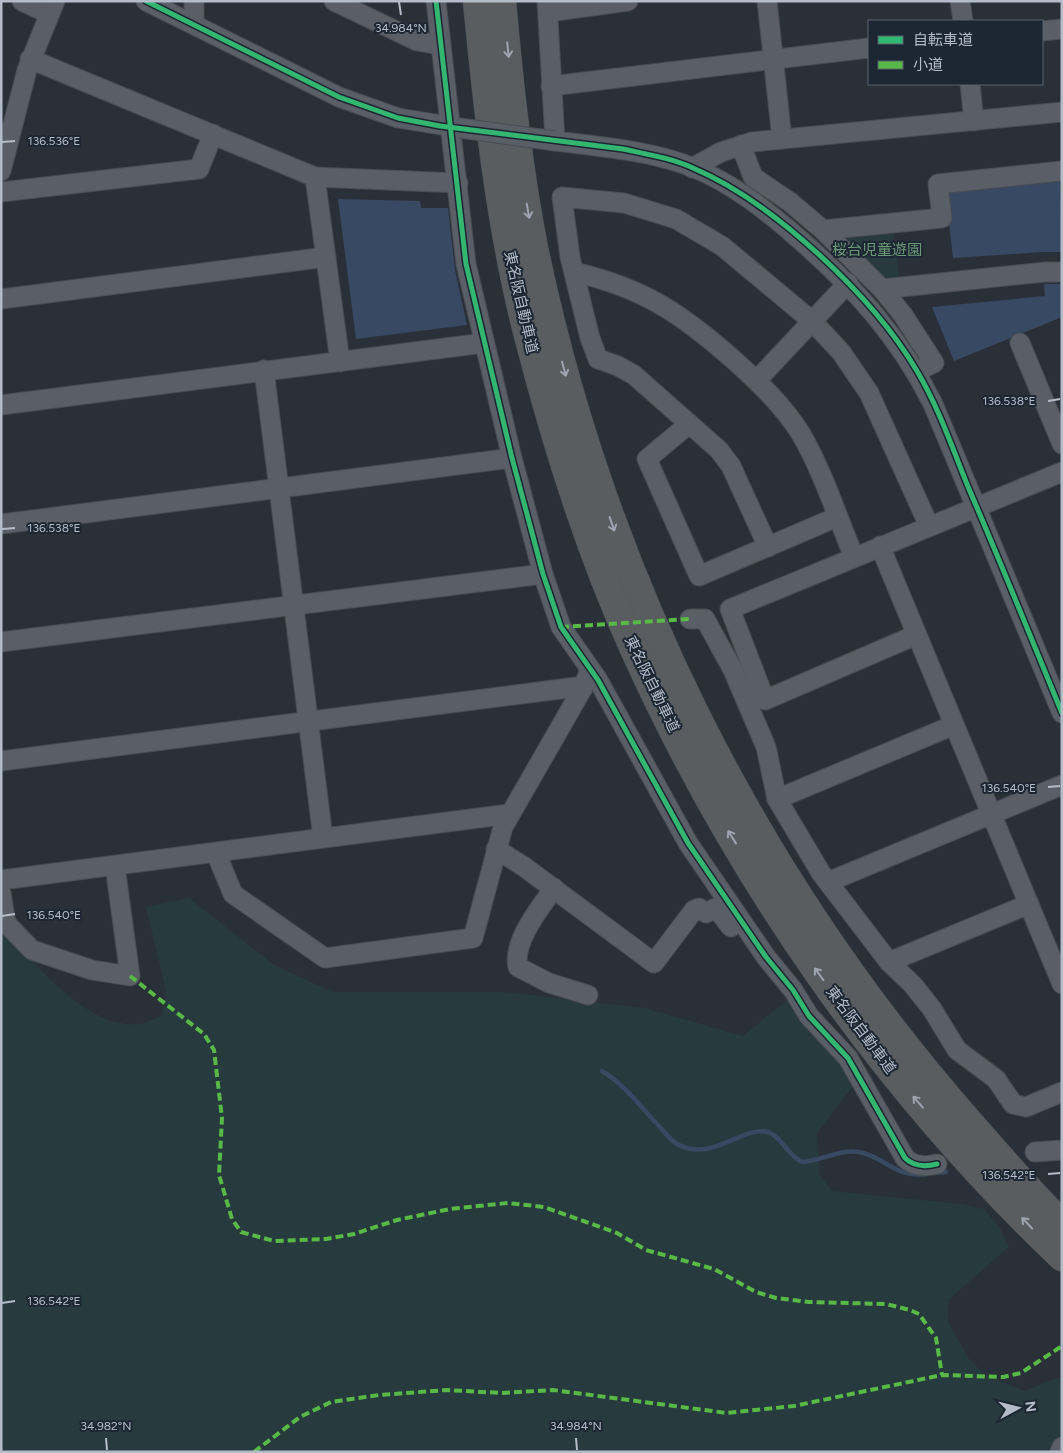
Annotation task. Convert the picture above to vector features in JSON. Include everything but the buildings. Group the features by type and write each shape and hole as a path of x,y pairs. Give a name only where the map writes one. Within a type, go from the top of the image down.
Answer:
{"highway":[{"name":"東名阪自動車道","path":"477,1 498,183 528,336 555,432 581,513 634,649 718,815 803,951 894,1074 977,1170 1062,1257"},
{"name":"東名阪自動車道","path":"502,1 522,176 534,246 550,317 580,425 616,536 668,658 722,770 829,944 933,1081 1062,1224"}],"street":[{"path":"1,171 30,59 52,8 22,1"},
{"path":"146,1 361,105 398,118 455,128 623,149 692,168 744,195 774,217 848,283 874,312 917,371 977,507 1062,713"},
{"path":"194,1 194,24"},
{"path":"334,1 360,7 417,41 440,45"},
{"path":"436,1 440,45 455,128 466,264 512,458 543,574 561,627 587,677"},
{"path":"555,141 548,6 628,1"},
{"path":"767,1 782,139"},
{"path":"960,1 963,20"},
{"path":"1043,31 1062,29"},
{"path":"551,86 868,48"},
{"path":"30,59 315,177 458,183"},
{"path":"970,85 974,122"},
{"path":"692,168 721,152 741,145 782,139 974,122 1062,112"},
{"path":"1,192 198,169 213,134"},
{"path":"741,145 753,178 790,202 822,230 882,289 903,316 934,363 917,371"},
{"path":"822,230 942,218 938,184 1062,171"},
{"path":"315,177 340,362"},
{"path":"768,546 731,466 719,450 634,375 618,366 598,359 590,338 574,272 562,197 624,203 676,220 705,235 736,258 812,321 841,352 869,393 929,526"},
{"path":"1,299 326,257"},
{"path":"574,272 631,290 660,303 695,326 775,398 801,435 854,557"},
{"path":"882,289 1045,272 1062,272"},
{"path":"757,380 848,283"},
{"path":"1,405 484,343"},
{"path":"1020,343 1062,444"},
{"path":"264,370 323,838"},
{"path":"690,424 648,459 699,576 837,517"},
{"path":"1,524 512,458"},
{"path":"916,635 765,700 730,609 1062,472"},
{"path":"880,546 1062,984"},
{"path":"1,642 543,574"},
{"path":"690,619 705,619 733,670 766,747 777,799 828,882 889,962 913,985 932,1009 957,1050 996,1079 1013,1104 1026,1107 1062,1092"},
{"path":"216,852 233,894 326,958 473,938 496,849 509,814 587,677"},
{"path":"1,761 308,722 587,677 598,680 688,843 766,957 793,990 809,1016 848,1058 905,1158 910,1163 918,1166 937,1164"},
{"path":"777,799 954,725"},
{"path":"828,882 1062,785"},
{"path":"1,880 509,814"},
{"path":"496,849 554,888 654,963 694,910 698,908 706,913 716,908 750,953 757,957 766,957"},
{"path":"1,893 4,921 32,950 92,970 130,976 115,866"},
{"path":"554,888 535,914 518,947 518,967 550,983 588,995"},
{"path":"889,962 1029,904"},
{"path":"1035,1152 1062,1150"},
{"path":"1060,1452 1062,1447"}],"green space":[{"name":"桜台児童遊園","path":"893,229 899,278 890,278 873,271 839,238 844,234"},
{"path":"189,898 274,965 333,992 504,992 645,1008 743,1036 797,992 856,1082 817,1133 819,1174 832,1191 962,1204 984,1209 1000,1228 1009,1247 949,1299 948,1322 969,1359 986,1375 1025,1391 1062,1376 1062,1452 1,1452 1,928 46,975 81,1005 100,1016 120,1023 140,1024 162,1016 166,991 146,907"}],"water":[{"path":"1060,180 1062,252 953,258 946,195 948,191"},
{"path":"338,199 420,201 421,208 448,208 455,270 467,325 356,339"},
{"path":"1044,284 1062,284 1062,317 954,361 932,307 1045,296"}],"waterway":[{"path":"602,1071 625,1089 667,1136 679,1145 692,1149 704,1149 716,1147 749,1133 768,1132 773,1134 802,1162 840,1153 855,1152 872,1156 900,1171 917,1175 927,1174"},
{"path":"935,1173 946,1172"}],"marked path":[{"path":"561,627 690,619"},
{"path":"130,976 204,1034 214,1050 222,1118 219,1175 232,1219 241,1232 274,1241 326,1239 354,1234 397,1220 450,1209 508,1203 544,1207 617,1233 646,1250 714,1269 756,1292 776,1298 809,1302 886,1304 910,1310 919,1314 936,1338 942,1375"},
{"path":"254,1452 300,1417 331,1402 379,1395 447,1390 502,1393 553,1390 727,1413 794,1406 942,1375 1003,1377 1021,1373 1062,1346"}],"cycle path":[{"path":"146,1 339,97 398,118 440,126 623,149 667,159 693,168 724,183 787,227 818,254 875,312 917,371 945,429 1062,713"},
{"path":"436,1 466,264 512,458 543,574 561,627 598,680 688,843 766,957 793,990 809,1016 848,1058 905,1158 920,1166 937,1164"}]}
